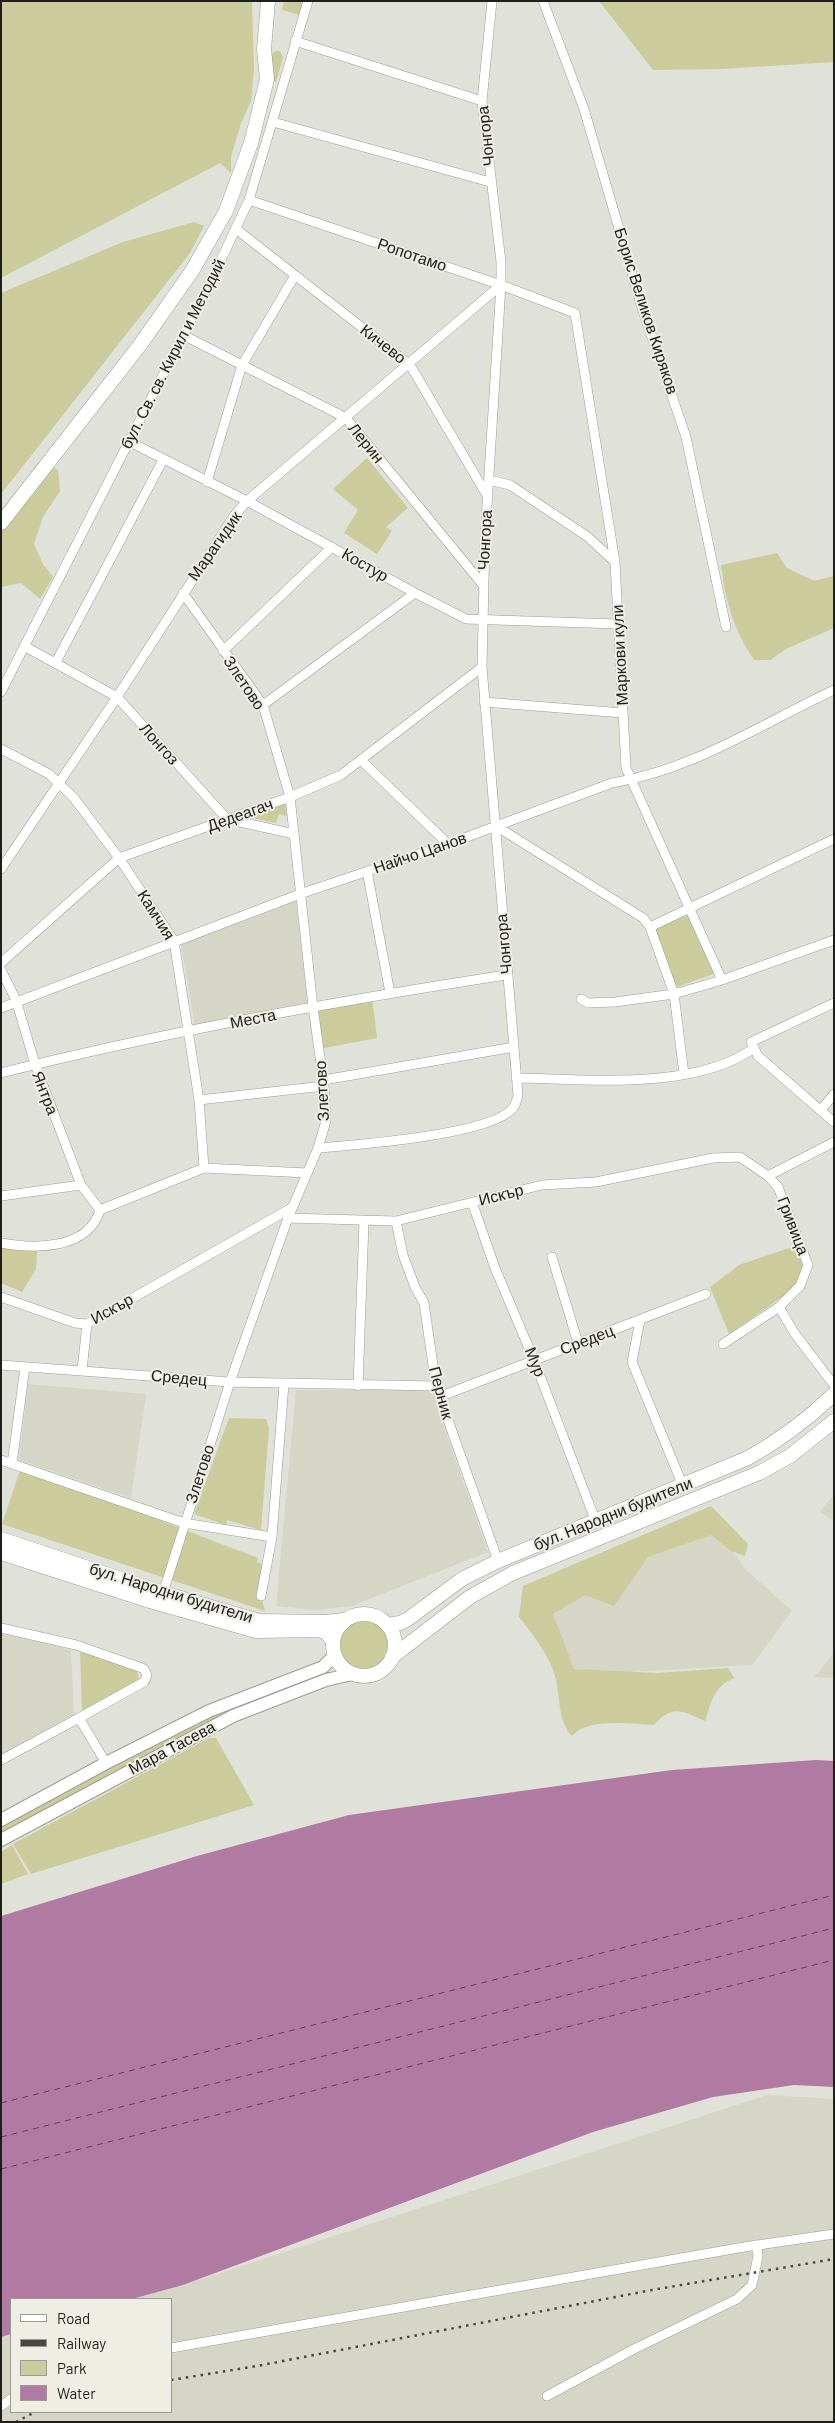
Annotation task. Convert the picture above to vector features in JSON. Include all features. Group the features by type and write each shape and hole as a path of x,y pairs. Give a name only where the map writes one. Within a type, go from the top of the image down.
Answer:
{"main road":[{"name":"бул. Св. св. Кирил и Методий","path":"1,523 140,345 209,244 234,194 253,136 267,78 264,49 268,1"},
{"name":"бул. Народни будители","path":"388,1625 395,1625 408,1619 462,1580 498,1561 748,1458 777,1442 809,1418 834,1394"},
{"name":"бул. Народни будители","path":"392,1657 470,1597 513,1573 759,1472 790,1456 834,1421"},
{"name":"бул. Народни будители","path":"1,1540 163,1593 259,1621 310,1622 344,1620"},
{"name":"бул. Народни будители","path":"1,1553 150,1601 256,1631 319,1630 327,1633 332,1640"},
{"path":"367,1613 379,1617 388,1625 395,1640 392,1657 385,1668 374,1674 361,1676 352,1674 343,1669 334,1656 332,1640 336,1629 344,1620 355,1614 367,1613"},
{"name":"Мара Тасева","path":"1,1820 106,1763 229,1701 323,1667 334,1656"},
{"name":"Мара Тасева","path":"1,1840 220,1722 302,1689 352,1674"}],"street":[{"name":"бул. Св. св. Кирил и Методий","path":"1,692 183,335 249,200 308,1"},
{"name":"Борис Великов Киряков","path":"542,1 584,109 643,311 686,437 726,627"},
{"name":"Чонгора","path":"318,1148 374,1144 451,1132 484,1123 512,1110 518,1095 506,975 495,840 496,826 482,668 483,585 501,286 501,262 490,182 482,101 491,2"},
{"path":"295,40 482,101"},
{"path":"272,122 490,182"},
{"path":"253,136 267,140"},
{"name":"Ропотамо","path":"249,200 575,313"},
{"name":"Кичево","path":"236,229 410,365 488,498"},
{"path":"207,482 242,365 294,276"},
{"name":"Марагидик","path":"1,869 117,697 234,516 247,501 410,365 501,286"},
{"name":"Маркови кули","path":"575,313 615,562 626,768 688,910 722,980"},
{"name":"Лерин","path":"183,335 346,418 483,585"},
{"name":"Костур","path":"128,441 247,501 466,619 618,624"},
{"path":"56,662 163,460"},
{"path":"489,480 510,485 588,537 615,562"},
{"path":"222,651 332,546"},
{"name":"Злетово","path":"163,1593 230,1382 288,1218 318,1148 326,1121 324,1083 313,1007 290,797 263,705 222,651 183,593"},
{"path":"263,705 415,593"},
{"name":"Лонгоз","path":"24,646 117,697 227,819"},
{"name":"Дедеагач","path":"1,963 119,858 290,797 341,775 482,668"},
{"name":"Найчо Цанов","path":"1,1008 16,1000 300,894 448,844 612,783 630,780 707,755 834,690"},
{"path":"484,702 623,713"},
{"name":"Камчия","path":"1,749 50,774 59,782 119,858 174,941 199,1100 204,1168"},
{"path":"361,760 448,844"},
{"path":"227,819 294,834"},
{"path":"496,826 643,918 650,927 674,994 684,1074"},
{"path":"650,927 834,839"},
{"path":"367,872 390,993"},
{"path":"581,999 588,1003 615,1002 674,994 722,980 834,940"},
{"name":"Янтра","path":"1,970 16,1000 35,1064 81,1185 100,1210"},
{"name":"Места","path":"1,1073 189,1031 390,993 506,975"},
{"path":"516,1078 638,1080 684,1074 735,1059 752,1045 834,1003"},
{"path":"752,1045 758,1056 834,1122"},
{"path":"199,1100 324,1083 514,1047"},
{"path":"820,1110 834,1094"},
{"path":"768,1176 834,1142"},
{"name":"Искър","path":"288,1218 364,1222 396,1221 542,1184 596,1182 714,1158 740,1157 768,1176"},
{"path":"1,1243 45,1246 71,1240 90,1228 97,1220 100,1210 204,1168 307,1173"},
{"name":"Гривица","path":"723,1344 779,1307 800,1286 808,1265 778,1187 768,1176"},
{"path":"1,1196 81,1185"},
{"name":"Мур","path":"472,1202 495,1268 534,1360 596,1522"},
{"name":"Искър","path":"1,1297 75,1323 87,1324 293,1206"},
{"name":"Перник","path":"396,1221 403,1255 415,1287 424,1303 439,1397 498,1561"},
{"path":"358,1386 364,1222"},
{"path":"552,1257 578,1343"},
{"name":"Средец","path":"439,1397 706,1294"},
{"path":"779,1307 795,1334 834,1385"},
{"path":"640,1320 632,1362 683,1486"},
{"path":"82,1370 87,1324"},
{"name":"Средец","path":"1,1365 230,1382 358,1386 436,1386"},
{"path":"12,1464 25,1367"},
{"path":"261,1596 272,1537 284,1384"},
{"path":"1,1460 184,1523 272,1537"},
{"path":"1,1628 76,1645 142,1668 146,1672 147,1677 144,1682 1,1760"},
{"path":"79,1718 106,1763"},
{"path":"172,2348 757,2245 834,2234"},
{"path":"547,2396 634,2349 737,2299 752,2285 758,2256 757,2245"}],"shaded area":[{"path":"296,901 308,1004 195,1026 181,944"},
{"path":"28,1384 146,1394 131,1498 19,1460"},
{"path":"296,1390 431,1390 488,1552 352,1606 316,1610 276,1606"},
{"path":"834,1494 834,1522 820,1511"},
{"path":"714,1523 745,1569 792,1611 752,1665 559,1676 530,1593"},
{"path":"1,1631 71,1650 74,1714 1,1754"},
{"path":"834,1653 834,1678 814,1677"},
{"path":"767,2095 834,2099 834,2422 1,2422 1,2337 10,2334 10,2413 172,2413 172,2298 136,2298 183,2285"}],"green space":[{"path":"1,1 252,1 254,68 251,101 241,123 231,157 231,173 220,163 1,278"},
{"path":"284,1 308,1 303,16 282,10"},
{"path":"599,1 834,1 834,62 722,69 653,70"},
{"path":"280,51 283,57 276,82 271,80 270,55"},
{"path":"194,222 204,226 190,253 1,494 1,293 123,242"},
{"path":"367,458 408,508 386,527 392,531 377,554 344,533 358,510 333,489"},
{"path":"49,466 58,470 60,491 43,517 34,544 43,564 53,577 40,599 21,583 1,587 1,528"},
{"path":"777,553 787,568 814,581 834,576 834,628 788,648 770,660 754,660 731,615 721,565"},
{"path":"285,801 287,816 279,814 276,823 247,817 247,813"},
{"path":"689,915 716,973 674,988 654,928"},
{"path":"372,996 377,1038 319,1049 313,1007"},
{"path":"795,1246 804,1267 797,1283 788,1293 729,1334 710,1287 739,1265"},
{"path":"1,1247 22,1250 37,1249 36,1269 22,1292 1,1283"},
{"path":"229,1418 266,1419 269,1429 261,1530 227,1520 226,1525 194,1514"},
{"path":"21,1467 258,1558 257,1562 267,1566 261,1596 265,1611 2,1524"},
{"path":"711,1506 748,1544 745,1556 731,1551 711,1535 648,1557 614,1606 585,1595 553,1614 574,1669 657,1673 728,1668 734,1678 717,1690 705,1721 678,1711 667,1714 654,1725 599,1724 579,1730 572,1736 564,1723 557,1684 549,1660 519,1617 523,1586"},
{"path":"359,1621 369,1621 381,1628 388,1640 388,1650 381,1662 369,1669 359,1669 351,1665 344,1658 340,1650 340,1640 344,1632 351,1625"},
{"path":"80,1651 137,1671 139,1680 82,1711"},
{"path":"290,1680 294,1692 233,1716 1,1841 1,1820 106,1763"},
{"path":"209,1738 216,1738 254,1805 31,1874 13,1844"},
{"path":"12,1845 28,1874 1,1884 1,1852"}],"water":[{"path":"816,1760 834,1761 834,2087 794,2085 713,2097 593,2132 183,2285 136,2298 10,2298 10,2334 1,2337 1,1916 197,1856 349,1815 672,1770"}],"ferry route":[{"path":"1,2103 834,1895"},
{"path":"1,2137 834,1928"},
{"path":"1,2169 834,1960"}],"railway":[{"path":"172,2380 257,2366 652,2290 834,2259"},
{"path":"16,2422 33,2413"}]}
